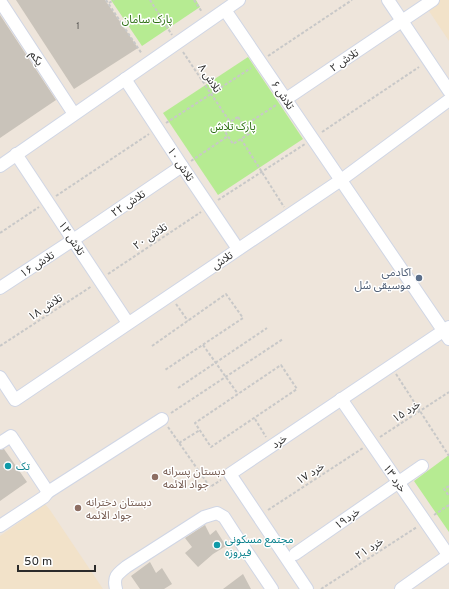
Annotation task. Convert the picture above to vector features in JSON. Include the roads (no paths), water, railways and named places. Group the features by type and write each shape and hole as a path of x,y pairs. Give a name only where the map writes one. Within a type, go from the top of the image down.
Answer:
{"street":[{"path":"0,166 239,0"},
{"path":"388,0 449,91"},
{"name":"تلاش ۲","path":"286,99 434,0"},
{"name":"یکم","path":"0,1 74,114"},
{"name":"تلاش ۶","path":"225,10 341,180"},
{"name":"تلاش ۱۰","path":"125,79 238,249"},
{"name":"تلاش","path":"0,376 15,400 341,180 449,100"},
{"name":"تلاش ۱۲","path":"16,154 128,323"},
{"name":"تلاش ۲۲","path":"73,240 182,166"},
{"name":"خرد","path":"307,589 230,474 391,366 447,332 341,180"},
{"name":"تلاش ۱۶","path":"0,288 73,240"},
{"name":"خرد ۱۳","path":"341,399 449,556"},
{"path":"0,526 44,498 48,492 162,418"},
{"path":"0,443 11,436 48,492"},
{"name":"خرد۱۹","path":"295,554 422,466"},
{"path":"116,589 115,579 126,567 204,517 217,513 224,517 272,589"},
{"path":"401,589 449,556"}],"place":[{"name":"آکادمی موسیقی سُل","path":"419,278"},
{"name":"تک","path":"8,466"},
{"name":"دبستان پسرانه جواد الائمه","path":"155,477"},
{"name":"دبستان دخترانه جواد الائمه","path":"78,508"},
{"name":"مجتمع مسکونی فیروزه","path":"217,545"}],"park label":[{"name":"پارک سامان","path":"147,19"},
{"name":"پارک تلاش","path":"233,126"}]}
